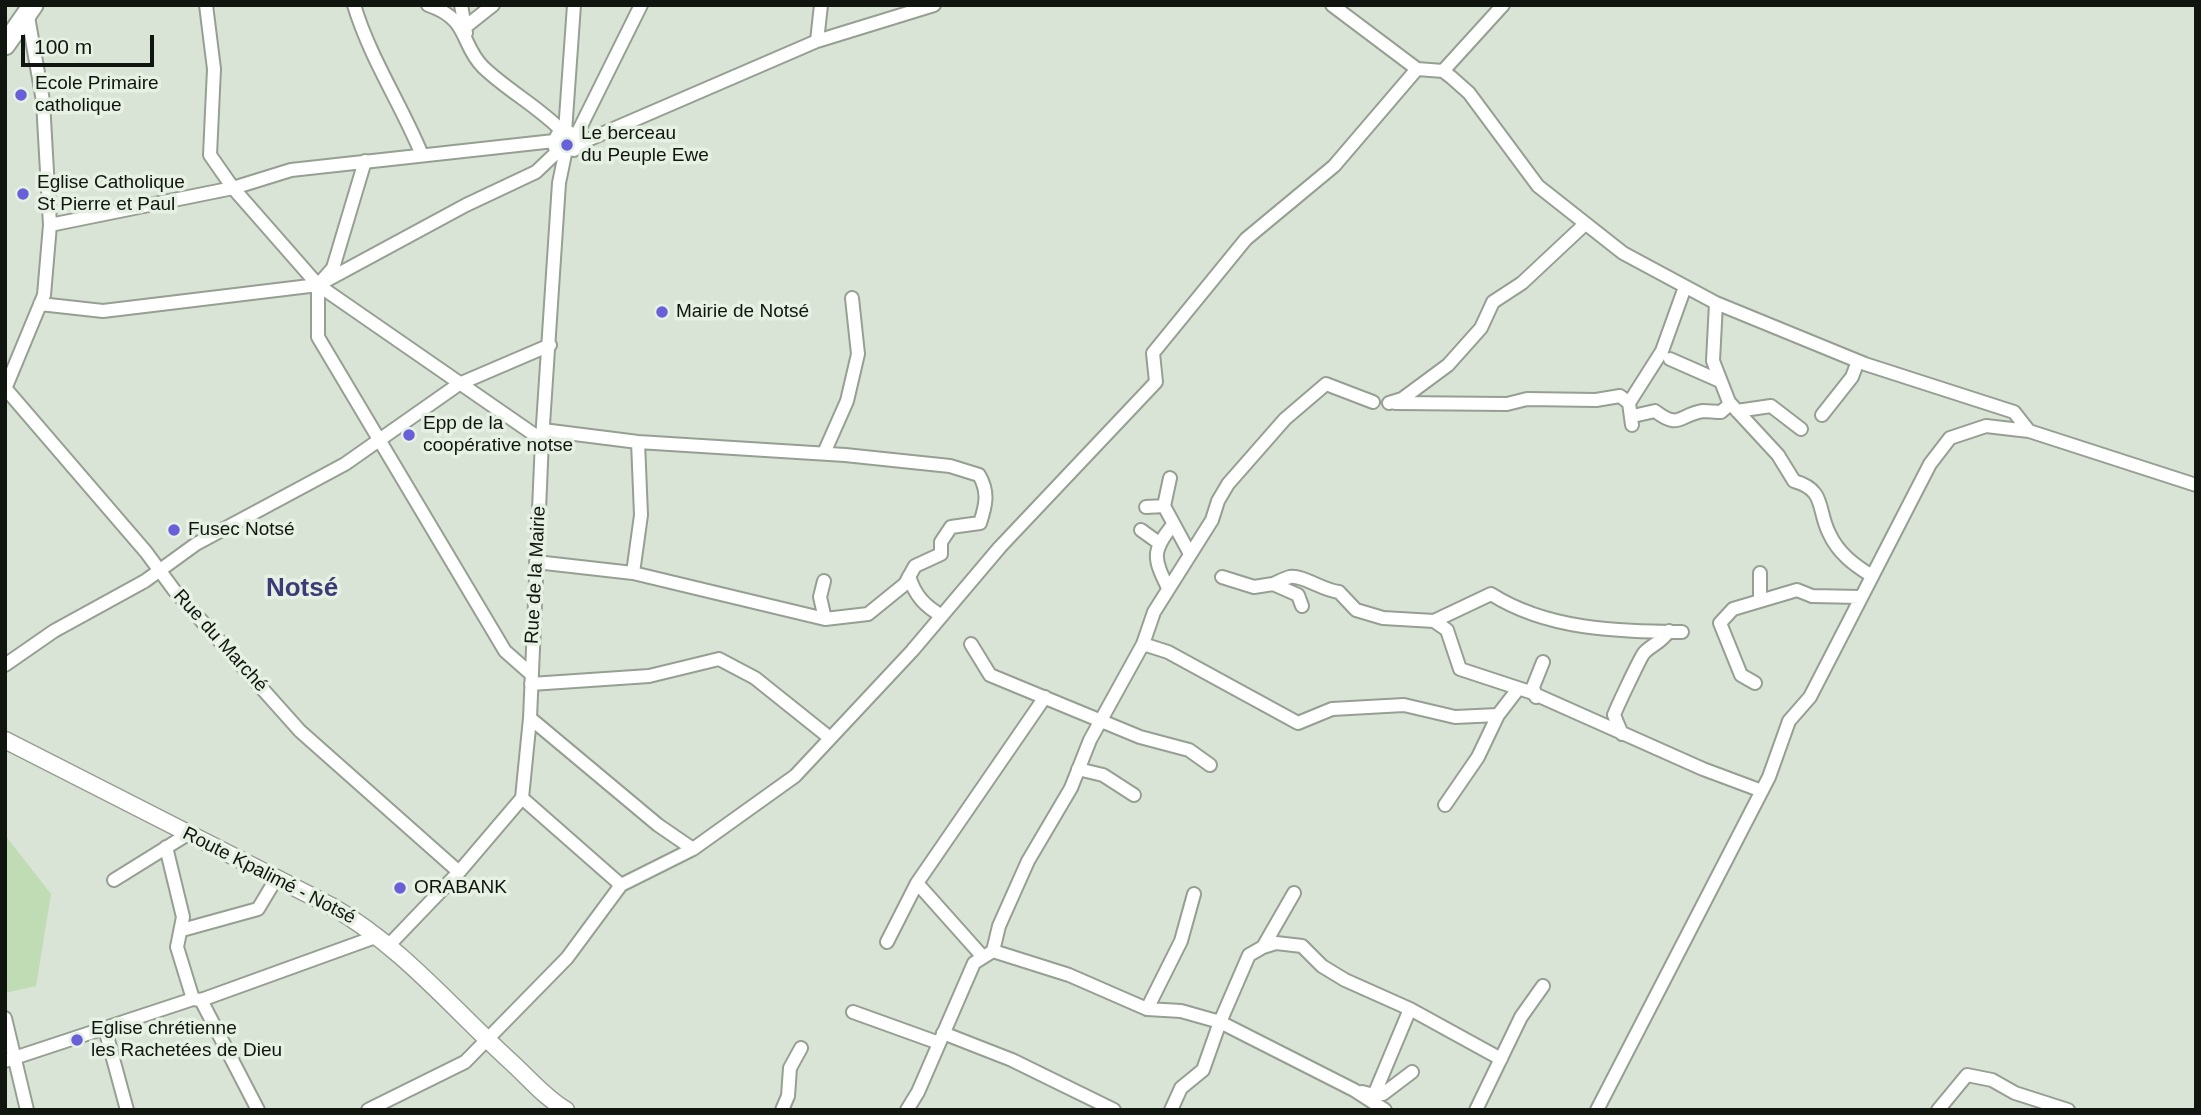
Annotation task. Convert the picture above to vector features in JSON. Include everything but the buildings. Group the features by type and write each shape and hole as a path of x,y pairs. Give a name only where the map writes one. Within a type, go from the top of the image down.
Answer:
{"highway":[{"path":"7,36 30,8"}],"main road":[{"name":"Route Kpalimé - Notsé","path":"5,740 333,907 384,941 487,1041 566,1110"}],"street":[{"path":"206,5 214,69 210,155 233,188 318,285 459,384 542,435 824,453 950,466 979,475 986,488 985,508 980,523 951,527 941,542 941,554 915,566 905,584 868,614 825,619 633,573 536,562"},
{"path":"355,5 376,64 406,115 422,155"},
{"path":"428,5 443,10 466,34"},
{"path":"461,5 466,34 482,66 565,142"},
{"path":"466,34 493,5"},
{"name":"Rue de la Mairie","path":"522,798 530,718 542,435 574,5"},
{"path":"40,304 103,311 318,285 466,205 536,172 565,142 641,5"},
{"path":"817,41 821,5"},
{"path":"50,226 233,188 291,170 565,142 817,41 934,5"},
{"path":"1332,5 1417,69 1443,71 1469,93 1538,186 1622,253 1716,303 1858,361 2014,412 2029,431"},
{"path":"1443,71 1503,5"},
{"path":"6,389 44,295 50,226 43,101 30,8"},
{"path":"368,1110 464,1062 566,958 621,885 693,849 794,776 942,616 1000,547 1156,382 1153,353 1246,239 1334,166 1417,69"},
{"path":"365,161 332,268 318,285 318,337 505,651 531,679 649,676 719,659 755,678 830,738"},
{"path":"1584,225 1522,283 1493,302 1481,328 1448,365 1402,398 1389,403 1507,404 1527,399 1584,400 1620,396 1631,414"},
{"path":"1631,414 1662,351 1685,287"},
{"path":"824,453 847,401 858,354 852,298"},
{"path":"1716,303 1713,361 1733,407 1778,456 1794,481 1809,485 1817,495 1829,533 1849,561 1872,576"},
{"path":"5,664 54,631 160,571 196,544 345,464 378,438 431,407 459,384 550,345"},
{"path":"1670,359 1720,381"},
{"path":"1822,415 1852,377 1858,361"},
{"path":"913,1108 974,963 988,954 1028,861 1143,645 1154,612 1212,520 1218,501 1228,484 1285,419 1326,384 1373,402"},
{"name":"Rue du Marché","path":"6,389 300,731 459,872"},
{"path":"1751,426 1756,406"},
{"path":"1631,414 1655,411 1668,421 1676,422 1706,411 1721,412 1733,407 1770,406 1801,429"},
{"path":"1613,1110 1598,1107 1762,791 1789,721 1810,697 1930,464 1950,438 1986,426 2029,431 2196,485"},
{"path":"633,573 641,515 638,442"},
{"path":"1170,478 1164,506 1172,526 1190,554"},
{"path":"1146,507 1164,506"},
{"path":"1168,588 1155,562 1159,543 1172,526"},
{"path":"1141,530 1159,543"},
{"path":"1760,573 1760,601"},
{"path":"909,576 915,593 926,606 942,616"},
{"path":"1222,577 1254,587 1273,584 1290,577 1309,581 1323,590 1339,592 1356,610 1383,618 1434,621 1491,594 1517,610 1596,630 1675,631 1644,653 1629,687 1619,701 1614,715 1622,734"},
{"path":"824,581 820,597 825,619"},
{"path":"1273,584 1298,595 1302,606"},
{"path":"1755,682 1741,675 1720,623 1732,609 1797,590 1812,596 1861,597"},
{"path":"1434,621 1447,630 1460,670 1518,690 1762,791"},
{"path":"971,644 990,675 1140,737 1189,750 1210,765"},
{"path":"1143,645 1168,652 1298,723 1332,709 1404,705 1455,717 1498,715"},
{"path":"1536,698 1533,687 1543,662"},
{"path":"1445,805 1478,757 1498,715 1518,690"},
{"path":"887,942 918,883 1045,697"},
{"path":"530,718 658,825 693,849"},
{"path":"1078,769 1103,775 1134,795"},
{"path":"10,1060 384,941 459,872 522,798 621,885"},
{"path":"114,880 188,834"},
{"path":"166,847 180,897 182,930 177,947 197,999 258,1110"},
{"path":"182,930 258,909 276,879"},
{"path":"918,883 988,954 1069,975 1147,1009 1181,1011 1220,1022 1354,1090 1385,1110"},
{"path":"1263,947 1294,893"},
{"path":"1147,1009 1181,942 1194,894"},
{"path":"1171,1110 1181,1088 1203,1070 1249,954 1276,943 1302,946 1322,966 1345,980 1410,1009 1501,1059"},
{"path":"1476,1110 1521,1017 1543,986"},
{"path":"1374,1095 1410,1009"},
{"path":"853,1012 1012,1060 1114,1110"},
{"path":"5,1018 10,1060 27,1110"},
{"path":"105,1029 127,1110"},
{"path":"782,1110 788,1096 790,1068 801,1048"},
{"path":"1354,1090 1374,1095 1383,1094 1412,1072"},
{"path":"1938,1110 1967,1075 1992,1080 2015,1093 2068,1110"}],"green space":[{"path":"5,835 51,894 36,986 5,993"}],"place":[{"name":"Ecole Primaire catholique","path":"21,95"},
{"name":"Le berceau du Peuple Ewe","path":"567,145"},
{"name":"Eglise Catholique St Pierre et Paul","path":"23,194"},
{"name":"Mairie de Notsé","path":"662,312"},
{"name":"Epp de la coopérative notse","path":"409,435"},
{"name":"Fusec Notsé","path":"174,530"},
{"name":"ORABANK","path":"400,888"},
{"name":"Eglise chrétienne les Rachetées de Dieu","path":"77,1040"}],"district":[{"name":"Notsé","path":"302,589"}]}
